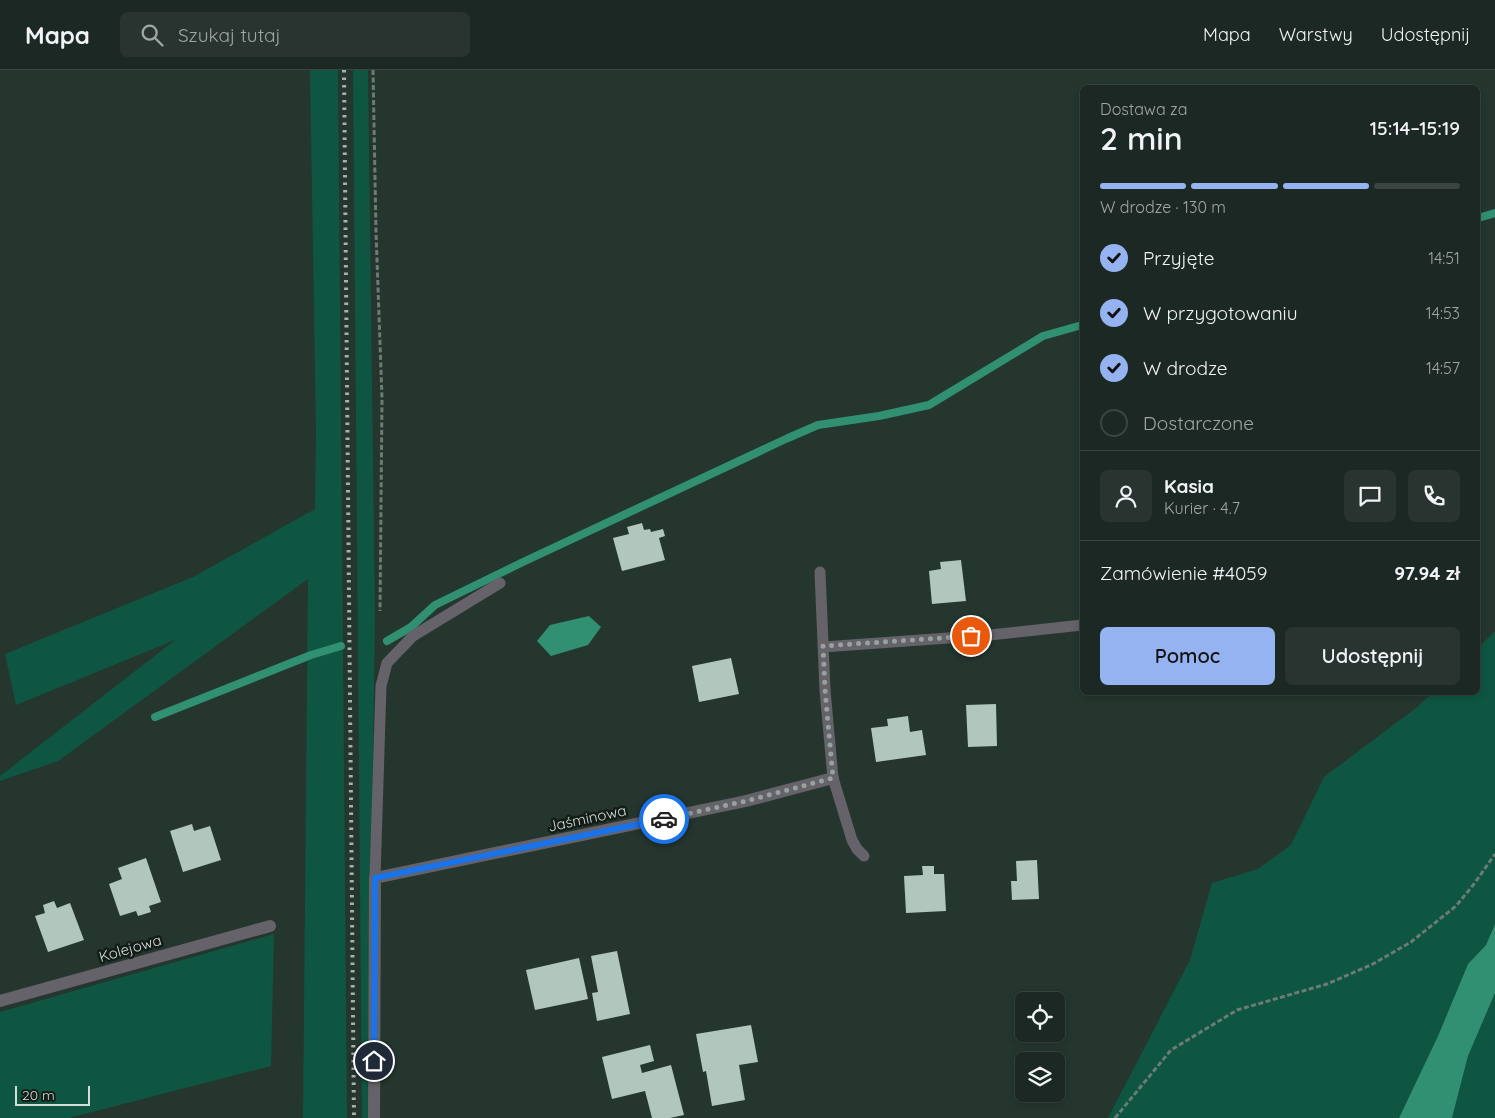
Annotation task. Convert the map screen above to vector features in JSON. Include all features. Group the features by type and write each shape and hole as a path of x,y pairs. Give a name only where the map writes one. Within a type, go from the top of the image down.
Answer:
{"street":[{"name":"Jaśminowa","path":"375,878 736,803 833,778"},
{"path":"374,1118 375,878"},
{"name":"Kolejowa","path":"0,1001 270,926"}],"lane":[{"path":"820,572 825,690 833,778 852,840 864,856"},
{"path":"375,878 381,686 387,663 413,636 500,583"},
{"path":"823,646 990,635 1080,625"}],"path":[{"path":"373,70 382,398 380,611"},
{"path":"1115,1118 1171,1050 1237,1010 1327,984 1371,965 1411,942 1456,906 1495,854"}],"shaded area":[{"path":"310,70 338,70 347,1118 303,1118 308,579 58,761 0,781 0,776 175,640 16,705 5,654 193,577 315,509 316,433"},
{"path":"353,70 368,70 375,617 370,1118 362,1118"},
{"path":"589,616 601,627 588,645 551,656 537,641 550,625"},
{"path":"1495,631 1495,924 1486,945 1468,964 1438,1036 1399,1118 1108,1118 1190,960 1212,883 1258,869 1291,845 1324,777 1416,708 1430,695 1480,695 1480,646"},
{"path":"1495,924 1495,993 1468,1056 1452,1118 1399,1118 1438,1036 1468,964 1486,945"},
{"path":"274,934 271,1066 69,1118 0,1118 0,1012"},
{"path":"1495,993 1495,1118 1452,1118 1468,1056"}],"building":[{"path":"642,523 644,530 650,529 651,532 663,529 665,536 659,538 665,560 622,571 613,538 629,534 627,527"},
{"path":"961,560 966,601 932,604 929,571 941,569 940,562"},
{"path":"731,658 739,694 699,702 692,666"},
{"path":"996,704 997,746 968,747 966,705"},
{"path":"908,716 910,732 922,730 926,755 876,762 871,728 888,726 887,719"},
{"path":"192,824 194,831 210,826 221,860 183,872 170,831"},
{"path":"146,858 161,902 149,906 151,912 138,916 136,911 120,916 109,884 122,879 118,868"},
{"path":"1037,860 1039,899 1012,900 1011,881 1017,881 1016,861"},
{"path":"922,866 934,866 934,874 944,874 946,911 906,913 904,876 923,875"},
{"path":"54,901 57,908 70,903 84,940 48,952 35,916 45,913 43,905"},
{"path":"617,951 630,1014 597,1021 592,993 598,992 591,956"},
{"path":"579,958 588,999 535,1010 526,970"},
{"path":"751,1025 758,1062 739,1065 745,1100 712,1106 706,1071 703,1072 696,1034"},
{"path":"650,1045 654,1061 640,1065 642,1073 671,1065 684,1115 670,1118 652,1118 645,1091 612,1099 602,1057"}],"waterway":[{"path":"1480,217 1495,213"},
{"path":"387,641 411,627 435,605 788,438 818,425 879,416 929,405 1043,336 1080,326"},
{"path":"155,717 311,655 341,646"}],"railway":[{"path":"344,70 354,1118"}],"way so far":[{"path":"664,819 746,801 833,778 823,646 971,636"}],"route":[{"path":"374,1061 375,878 664,819"}]}
